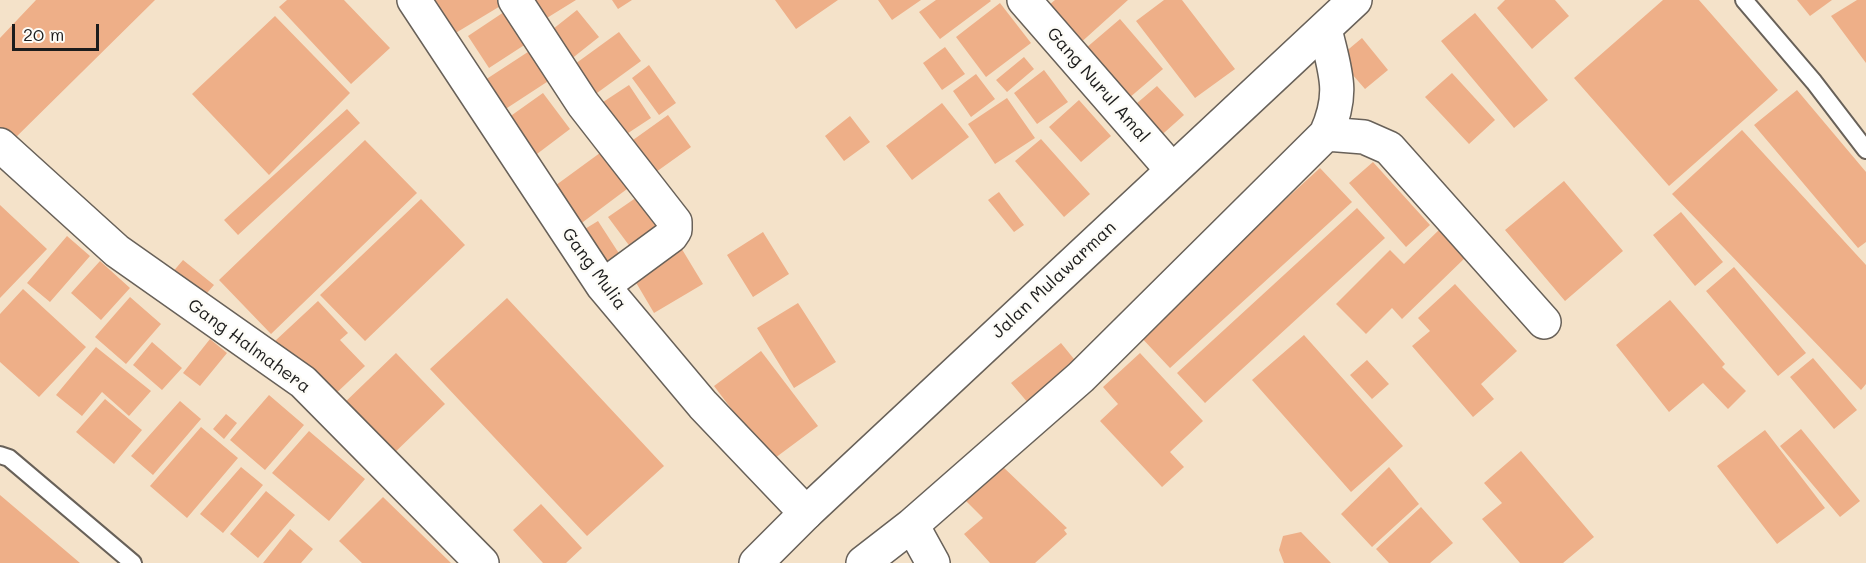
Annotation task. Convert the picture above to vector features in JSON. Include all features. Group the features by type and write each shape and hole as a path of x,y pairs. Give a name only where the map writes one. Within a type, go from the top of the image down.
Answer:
{"main road":[{"name":"Gang Mulia","path":"414,0 603,286 703,405 806,513"},
{"path":"515,0 583,104 675,222 675,230 671,236 603,286"},
{"name":"Gang Nurul Amal","path":"1024,0 1172,170"},
{"name":"Jalan Mulawarman","path":"756,563 806,513 1355,0"},
{"path":"863,563 928,513 1081,377 1326,134 1337,110 1338,85 1325,29"},
{"path":"1326,134 1364,137 1389,148 1544,322"},
{"name":"Gang Halmahera","path":"0,145 117,251 303,382 482,563"},
{"path":"912,525 933,563"}],"lane":[{"path":"1744,0 1814,82 1866,150"},
{"path":"0,455 9,458 133,563"}],"building":[{"path":"36,0 155,0 8,145 0,137 0,38"},
{"path":"287,0 344,0 390,48 351,84 279,7"},
{"path":"427,0 499,0 502,5 449,37"},
{"path":"529,0 576,0 542,21"},
{"path":"612,0 632,0 618,9"},
{"path":"775,0 838,0 796,29"},
{"path":"878,0 921,0 892,20"},
{"path":"936,0 991,1 940,39 919,12"},
{"path":"1055,0 1128,0 1077,46 1043,10"},
{"path":"1164,0 1182,0 1235,69 1195,98 1136,21"},
{"path":"1505,0 1555,0 1569,16 1532,49 1497,8"},
{"path":"1663,0 1699,0 1778,90 1669,186 1574,78"},
{"path":"1797,0 1832,0 1810,16"},
{"path":"1857,0 1866,0 1866,63 1831,16"},
{"path":"1000,3 1031,43 986,77 956,37"},
{"path":"507,10 529,42 489,68 468,36"},
{"path":"577,10 599,37 570,60 548,33"},
{"path":"1475,13 1548,100 1514,128 1441,41"},
{"path":"275,16 350,93 269,175 192,94"},
{"path":"1120,19 1163,69 1122,104 1079,54"},
{"path":"619,32 641,61 586,101 564,72"},
{"path":"1362,38 1388,70 1365,89 1338,58"},
{"path":"945,47 965,74 942,90 923,63"},
{"path":"534,48 553,78 504,110 485,80"},
{"path":"1024,57 1034,69 1007,92 996,80"},
{"path":"649,65 676,103 659,115 632,78"},
{"path":"1044,70 1068,102 1037,124 1014,93"},
{"path":"1452,73 1495,120 1469,144 1425,97"},
{"path":"976,74 995,99 971,117 953,91"},
{"path":"629,85 651,118 616,141 594,108"},
{"path":"1157,86 1184,115 1156,140 1129,110"},
{"path":"1797,90 1866,172 1866,242 1858,248 1754,125"},
{"path":"543,93 570,129 533,157 505,120"},
{"path":"1007,98 1035,138 995,164 968,124"},
{"path":"1079,100 1111,136 1081,162 1049,127"},
{"path":"942,103 969,137 912,180 886,146"},
{"path":"347,109 360,123 238,235 224,220"},
{"path":"668,115 691,147 649,177 626,145"},
{"path":"850,116 870,142 844,161 825,136"},
{"path":"1742,130 1866,265 1866,384 1861,390 1672,194"},
{"path":"1041,139 1090,194 1064,217 1015,161"},
{"path":"365,140 417,193 271,334 219,280"},
{"path":"604,150 631,186 579,225 552,188"},
{"path":"1373,162 1430,225 1406,247 1349,183"},
{"path":"1320,168 1352,202 1170,368 1138,334"},
{"path":"1564,181 1623,251 1565,301 1505,230"},
{"path":"999,192 1024,225 1014,232 988,200"},
{"path":"640,195 662,226 631,248 608,217"},
{"path":"421,199 465,245 365,341 320,295"},
{"path":"0,205 47,249 0,298"},
{"path":"1357,208 1385,238 1205,403 1177,373"},
{"path":"1681,212 1723,262 1695,286 1653,235"},
{"path":"598,221 620,255 596,270 575,235"},
{"path":"1442,227 1469,254 1402,319 1392,308 1366,334 1336,304 1390,250 1404,264"},
{"path":"763,232 789,274 753,297 727,255"},
{"path":"67,236 90,256 50,302 27,283"},
{"path":"680,246 703,284 654,313 631,274"},
{"path":"183,260 214,285 201,300 171,274"},
{"path":"100,261 130,288 101,320 71,293"},
{"path":"1734,267 1806,353 1778,376 1706,291"},
{"path":"1455,284 1517,351 1481,384 1494,399 1473,417 1412,346 1430,331 1418,318"},
{"path":"23,289 86,347 39,397 0,362 0,314"},
{"path":"130,297 161,324 126,364 95,337"},
{"path":"507,298 664,466 587,536 430,369"},
{"path":"1670,300 1725,364 1722,367 1746,391 1728,409 1703,383 1669,412 1616,345"},
{"path":"318,301 348,333 340,340 365,366 330,399 275,341"},
{"path":"798,303 836,362 794,388 757,328"},
{"path":"1304,335 1403,446 1351,492 1252,380"},
{"path":"210,339 227,353 200,386 183,373"},
{"path":"152,342 182,368 162,390 133,365"},
{"path":"1061,343 1078,364 1029,404 1011,383"},
{"path":"96,347 151,391 129,416 102,392 82,416 56,395"},
{"path":"761,351 818,426 771,461 714,386"},
{"path":"396,353 445,404 389,458 340,407"},
{"path":"1140,353 1203,421 1170,452 1184,467 1162,487 1100,421 1118,404 1103,387"},
{"path":"1813,358 1857,410 1834,429 1790,377"},
{"path":"1367,360 1389,384 1372,399 1350,375"},
{"path":"269,395 304,425 265,470 230,440"},
{"path":"105,399 142,430 114,464 76,432"},
{"path":"180,401 201,419 153,475 131,456"},
{"path":"226,414 237,423 224,439 213,429"},
{"path":"201,427 238,458 187,518 150,486"},
{"path":"1801,429 1860,501 1840,517 1780,446"},
{"path":"1765,430 1825,508 1777,544 1717,466"},
{"path":"309,431 365,479 329,521 272,473"},
{"path":"1521,451 1594,537 1563,563 1520,563 1482,519 1502,503 1484,483"},
{"path":"1001,465 1067,528 1064,530 1067,534 1035,563 990,563 964,534 983,518 966,501"},
{"path":"241,467 263,485 223,533 200,514"},
{"path":"1389,467 1419,504 1372,547 1341,514"},
{"path":"266,491 295,515 258,558 230,534"},
{"path":"0,495 80,563 0,563"},
{"path":"383,497 451,563 362,563 339,541"},
{"path":"541,504 582,548 566,563 543,563 513,530"},
{"path":"1421,507 1453,543 1430,563 1389,563 1376,549"},
{"path":"290,529 313,549 301,563 263,563"},
{"path":"1301,532 1331,563 1284,563 1279,550 1283,536"}]}
